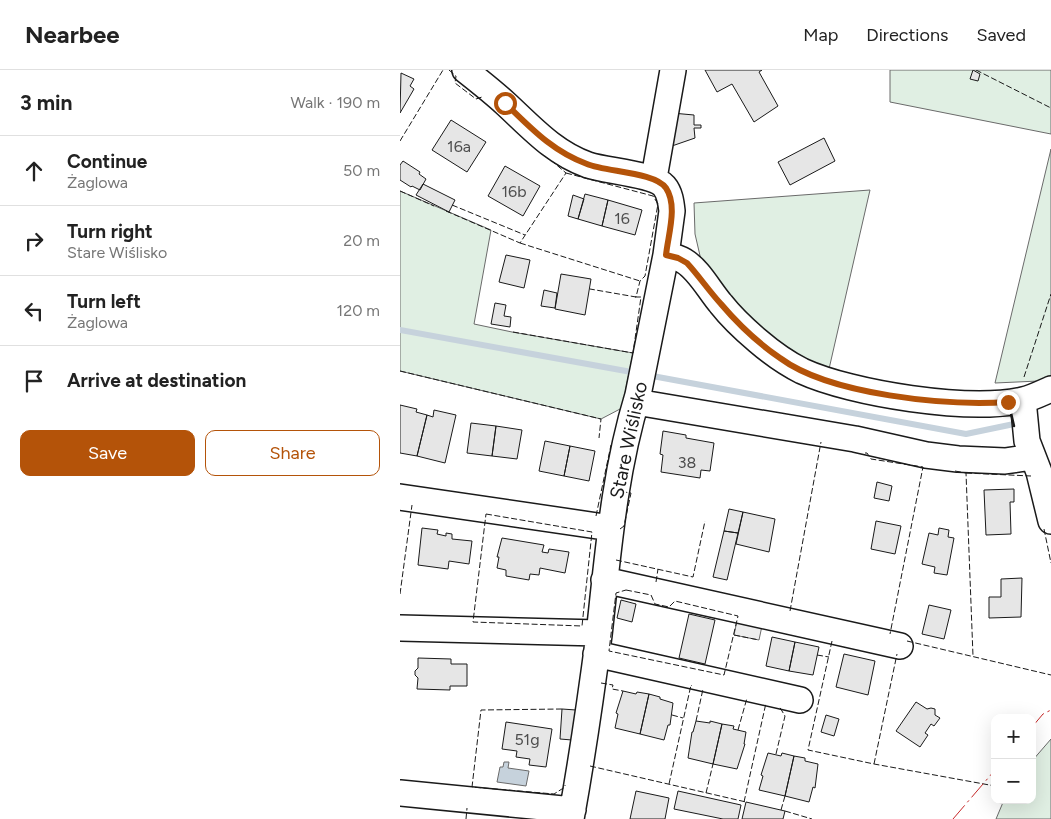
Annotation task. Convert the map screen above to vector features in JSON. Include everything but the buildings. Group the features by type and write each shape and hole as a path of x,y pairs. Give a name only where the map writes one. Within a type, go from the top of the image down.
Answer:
{"street":[{"path":"466,70 505,103 546,143 566,155 588,165 654,178 674,70"},
{"name":"Stare Wiślisko","path":"572,814 598,643 604,580 619,475 637,398 666,255 672,211 668,191 660,181 654,178"},
{"path":"666,255 687,263 737,322 781,359 820,378 843,385 908,398 989,403 1023,400 1051,389"},
{"path":"637,398 855,439 926,455 958,459 1005,461 1032,457"},
{"path":"1023,400 1027,441 1039,472 1051,521"},
{"path":"400,497 611,528"},
{"path":"604,580 900,646"},
{"path":"400,628 598,643 800,700"},
{"path":"400,793 572,814"}],"green space":[{"path":"890,70 1051,70 1051,134 890,102"},
{"path":"1051,149 1051,378 1039,381 995,383"},
{"path":"870,190 829,369 799,357 760,332 701,260 695,234 694,203"},
{"path":"400,191 491,230 474,324 633,353 622,408 601,419 400,371"},
{"path":"1051,739 1051,819 996,819 1002,804 1036,804 1036,756"}],"shaded area":[{"path":"738,616 763,621 759,640 734,635"},
{"path":"504,762 509,762 508,768 529,771 526,786 497,782 500,767 503,767"}],"waterway":[{"path":"400,330 637,373"},
{"path":"647,375 966,434 1014,424"}],"fence":[{"path":"400,141 443,70"},
{"path":"449,70 456,76 455,83 476,99 482,97"},
{"path":"976,70 1051,108"},
{"path":"446,211 520,243 566,173 552,161"},
{"path":"566,173 653,196 658,204 645,276 640,281 636,297 590,289"},
{"path":"400,191 434,206"},
{"path":"452,205 525,235"},
{"path":"520,243 640,281"},
{"path":"1024,377 1051,294"},
{"path":"513,332 633,353 641,297 635,297"},
{"path":"400,371 601,419 599,438"},
{"path":"790,611 821,442"},
{"path":"596,516 611,445"},
{"path":"865,453 871,459 923,467 890,634"},
{"path":"955,471 966,473 973,656"},
{"path":"966,473 1031,476"},
{"path":"620,529 624,526 631,493 624,492"},
{"path":"400,594 412,505"},
{"path":"486,514 592,532 582,626 473,622 486,514"},
{"path":"616,560 693,577 705,521"},
{"path":"1044,529 1051,563"},
{"path":"656,582 658,569"},
{"path":"626,590 651,595 655,604 669,607 675,601 738,616 724,675 609,651 616,593 626,590"},
{"path":"734,635 759,640"},
{"path":"832,641 808,750 991,785"},
{"path":"907,641 1051,675"},
{"path":"874,764 897,654"},
{"path":"817,655 829,657"},
{"path":"601,683 613,685 612,689 623,691"},
{"path":"669,784 692,686"},
{"path":"696,721 702,689"},
{"path":"738,730 747,698"},
{"path":"744,802 766,703"},
{"path":"776,754 785,716 779,706"},
{"path":"562,709 481,710 472,787 554,794 565,787 565,785"},
{"path":"672,715 683,718"},
{"path":"706,793 713,764"},
{"path":"590,766 746,802"},
{"path":"781,810 785,796"},
{"path":"466,819 467,808"},
{"path":"785,811 812,819"}],"wall":[{"path":"1011,413 1014,426"}],"power":[{"path":"1036,722 1043,714 1051,710"},
{"path":"953,819 991,775"}],"route":[{"path":"505,103 546,143 566,155 588,165 654,178 660,181 668,191 672,211 666,255 687,263 737,322 781,359 820,378 843,385 908,398 958,402 1008,402"}]}
